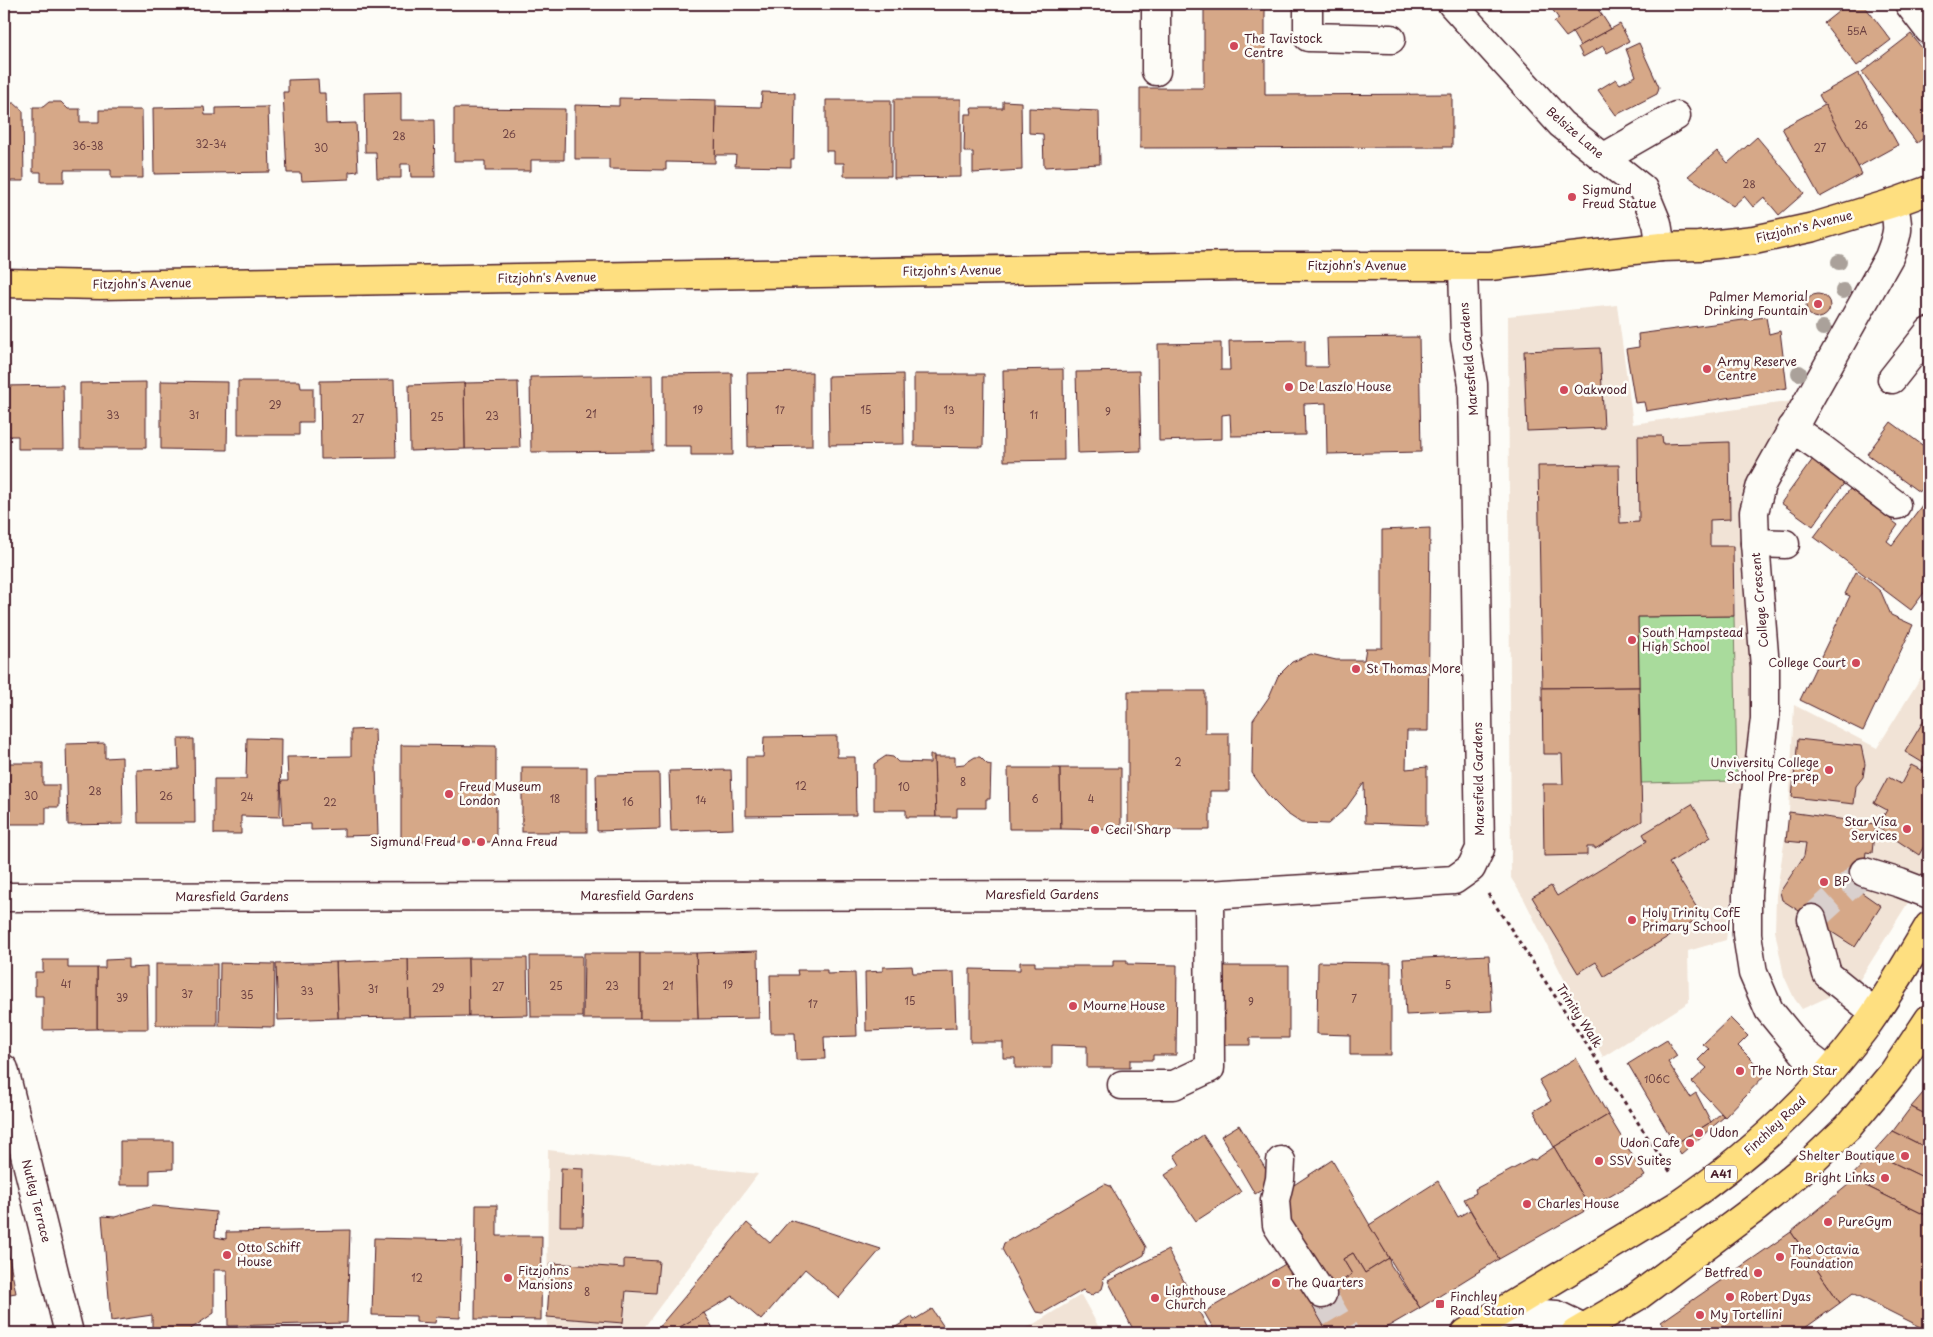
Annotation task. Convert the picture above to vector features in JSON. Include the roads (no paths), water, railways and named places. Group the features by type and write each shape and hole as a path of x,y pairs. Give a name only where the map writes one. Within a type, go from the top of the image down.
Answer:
{"main road":[{"path":"1894,203 1929,190"},
{"name":"Fitzjohn's Avenue","path":"4,283 110,285 1242,266 1490,266 1661,247 1699,246 1754,240 1805,229 1894,203"},
{"name":"Finchley Road","path":"1466,1333 1597,1256 1701,1190 1762,1141 1829,1072 1875,1013 1929,926"},
{"path":"1585,1331 1638,1296 1809,1164 1848,1127 1894,1073 1929,1019"}],"street":[{"path":"1156,4 1156,71"},
{"path":"1308,4 1308,37 1391,39"},
{"name":"Belsize Lane","path":"1452,4 1561,124 1643,189 1656,223 1661,247"},
{"path":"1909,4 1929,30"},
{"path":"1603,158 1676,116"},
{"name":"College Crescent","path":"1829,1072 1804,1053 1769,1010 1753,973 1747,934 1747,894 1755,801 1765,719 1765,667 1754,512 1761,485 1889,257 1899,223 1894,203"},
{"name":"Maresfield Gardens","path":"4,897 1209,895 1454,880 1471,868 1480,849 1474,384 1465,339 1463,267"},
{"path":"1892,379 1929,332"},
{"path":"1792,428 1896,505"},
{"path":"1755,543 1785,544"},
{"path":"1864,872 1929,894"},
{"path":"1122,1085 1174,1085 1210,1068 1209,895"},
{"path":"1812,919 1827,974 1875,1013"},
{"name":"Nutley Terrace","path":"4,1070 69,1333"},
{"path":"1281,1161 1280,1179 1275,1200 1277,1225 1322,1294"},
{"path":"1490,1320 1512,1312 1557,1315 1585,1331"}],"tunnel":[{"path":"1812,919 1864,872"},
{"path":"1322,1294 1345,1333"}],"place":[{"name":"The Tavistock Centre","path":"1234,46"},
{"name":"Sigmund Freud Statue","path":"1572,197"},
{"name":"Palmer Memorial Drinking Fountain","path":"1818,304"},
{"name":"Army Reserve Centre","path":"1707,369"},
{"name":"De Laszlo House","path":"1289,387"},
{"name":"Oakwood","path":"1564,390"},
{"name":"South Hampstead High School","path":"1632,640"},
{"name":"College Court","path":"1856,663"},
{"name":"St Thomas More","path":"1356,669"},
{"name":"Unviversity College School Pre-prep","path":"1829,770"},
{"name":"Freud Museum London","path":"449,794"},
{"name":"Star Visa Services","path":"1907,829"},
{"name":"Cecil Sharp","path":"1095,830"},
{"name":"Sigmund Freud","path":"466,842"},
{"name":"Anna Freud","path":"481,842"},
{"name":"BP","path":"1824,882"},
{"name":"Holy Trinity CofE Primary School","path":"1632,920"},
{"name":"Mourne House","path":"1073,1006"},
{"name":"The North Star","path":"1740,1071"},
{"name":"Udon","path":"1699,1133"},
{"name":"Udon Cafe","path":"1690,1143"},
{"name":"Shelter Boutique","path":"1905,1156"},
{"name":"SSV Suites","path":"1599,1161"},
{"name":"Bright Links","path":"1885,1178"},
{"name":"Charles House","path":"1527,1204"},
{"name":"PureGym","path":"1828,1222"},
{"name":"Otto Schiff House","path":"227,1255"},
{"name":"The Octavia Foundation","path":"1780,1257"},
{"name":"Betfred","path":"1758,1273"},
{"name":"Fitzjohns Mansions","path":"508,1278"},
{"name":"The Quarters","path":"1276,1283"},
{"name":"Robert Dyas","path":"1730,1297"},
{"name":"Lighthouse Church","path":"1155,1298"},
{"name":"Finchley Road Station","path":"1440,1304"},
{"name":"My Tortellini","path":"1700,1315"}]}
